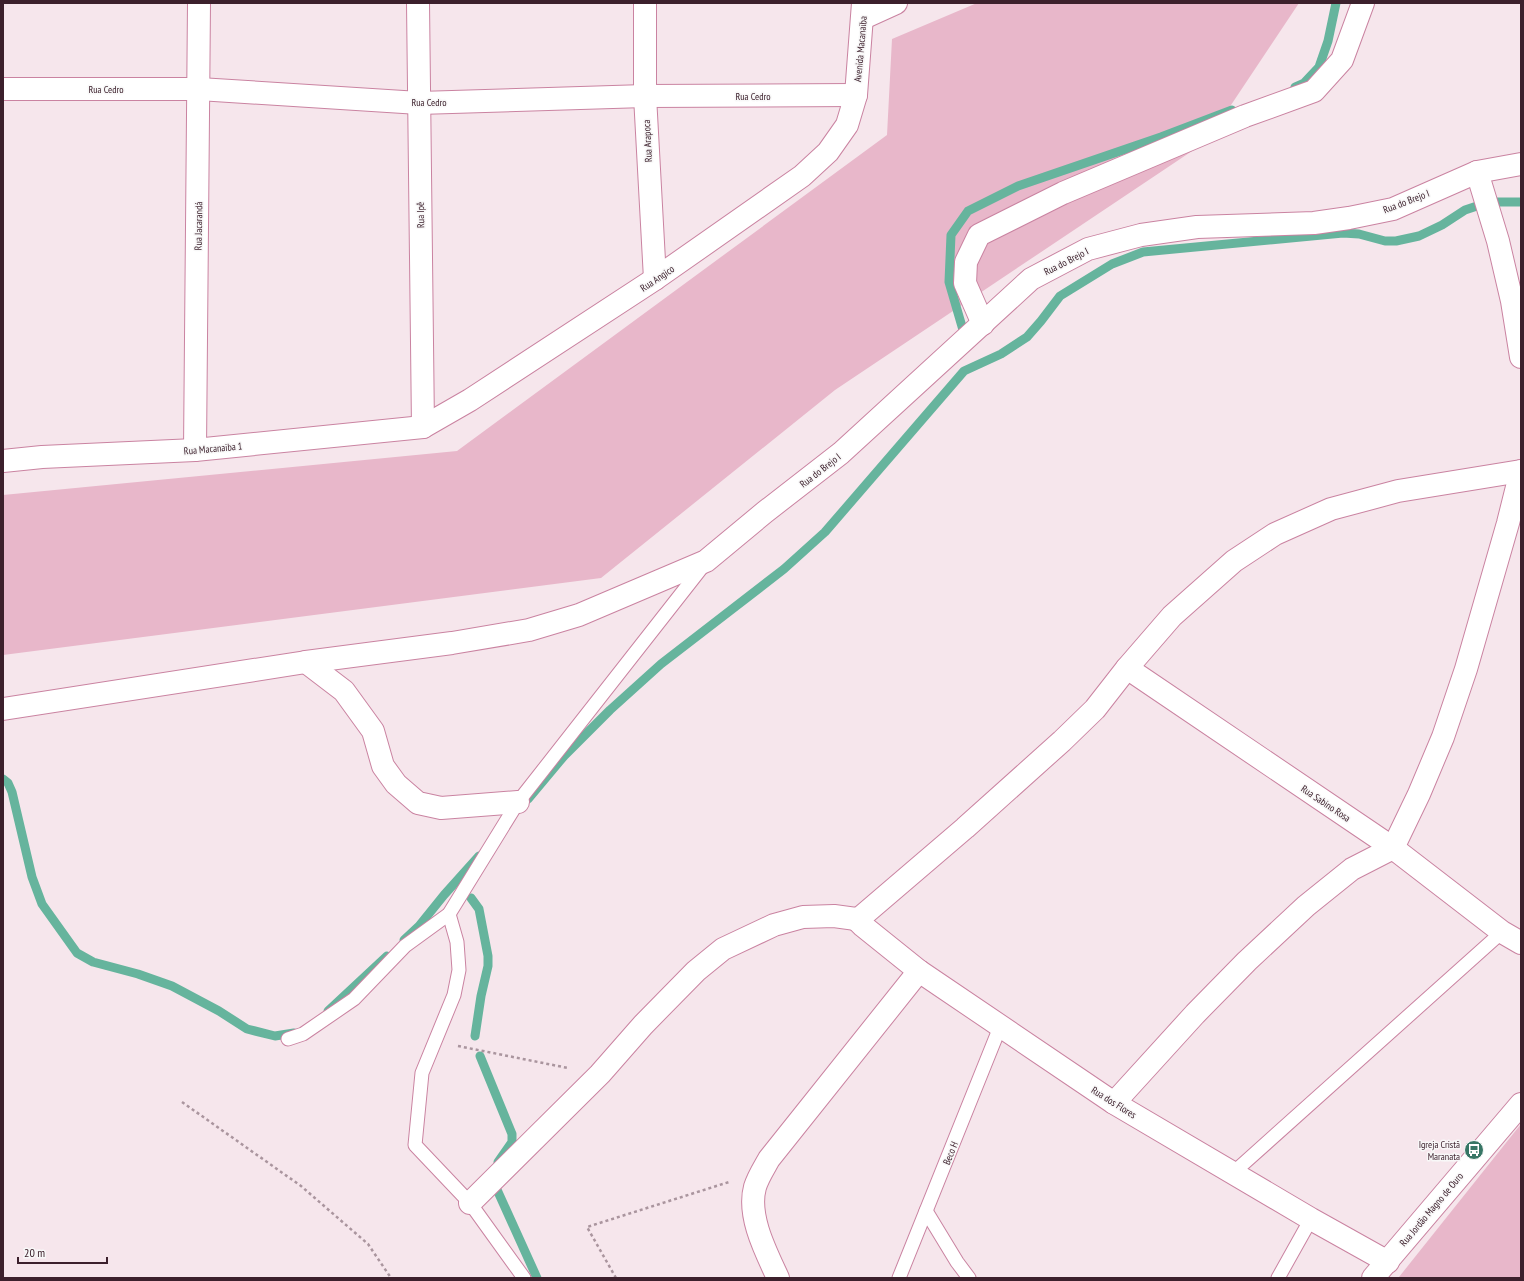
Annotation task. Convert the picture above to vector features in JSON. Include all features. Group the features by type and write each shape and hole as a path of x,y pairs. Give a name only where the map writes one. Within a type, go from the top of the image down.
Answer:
{"street":[{"name":"Rua Jacarandá","path":"195,450 200,89 199,3"},
{"name":"Rua Ipê","path":"418,3 423,427"},
{"name":"Rua Arapoca","path":"645,3 645,96 655,279"},
{"path":"863,10 896,3"},
{"path":"983,324 965,283 966,262 979,235 1070,190 1245,116 1314,91 1342,60 1363,3"},
{"name":"Avenida Macanaiba","path":"856,95 863,10"},
{"name":"Rua Cedro","path":"3,90 200,89 419,103 645,96 856,95"},
{"name":"Rua Angico","path":"423,427 470,400 655,279 802,176 828,152 847,125 856,95"},
{"name":"Rua do Brejo I","path":"3,709 306,662 452,643 528,630 579,615 706,561 841,453 1031,279 1088,248 1141,235 1197,227 1314,223 1349,218 1392,209 1477,172 1521,164"},
{"path":"1477,172 1498,241 1510,293 1521,357"},
{"name":"Rua Macanaiba 1","path":"3,461 42,457 195,450 423,427"},
{"path":"470,1203 600,1074 643,1025 696,971 723,949 774,925 803,917 834,916 856,919 887,896 965,828 1095,709 1127,668 1178,611 1234,561 1275,534 1331,509 1398,491 1521,471 1508,523 1466,669 1443,737 1419,794 1393,848 1352,869 1296,916 1236,971 1194,1014 1114,1103"},
{"path":"306,662 344,691 373,731 383,766 396,784 418,803 441,808 518,802"},
{"name":"Rua Sabino Rosa","path":"1127,668 1393,848 1502,932 1521,943"},
{"name":"Rua dos Flores","path":"856,919 919,971 1114,1103 1311,1219 1388,1262"},
{"path":"778,1278 756,1222 754,1194 761,1172 769,1159 919,971"},
{"name":"Rua Jordão Magno de Ouro","path":"1373,1278 1388,1262 1473,1158 1521,1104"}],"lane":[{"path":"288,1040 303,1034 354,999 405,946 449,914 518,802 706,561"},
{"path":"449,914 457,942 459,970 454,995 422,1073 415,1144 470,1203 524,1278"},
{"path":"1234,1173 1502,932"},
{"name":"Beco H","path":"900,1278 1000,1027"},
{"path":"926,1211 956,1262 969,1278"},
{"path":"1278,1278 1311,1219"}],"path":[{"path":"436,1042 600,1074"},
{"path":"182,1102 301,1186 368,1244 391,1278"},
{"path":"616,1278 587,1227 761,1172"}],"shaded area":[{"path":"977,3 1299,3 1207,141 835,390 601,578 3,655 3,495 457,451 887,135 892,39"},
{"path":"1521,1124 1521,1278 1399,1277"}],"waterway":[{"path":"1295,87 1304,83 1319,67 1328,41 1336,3"},
{"path":"963,330 949,282 951,235 968,211 1018,186 1161,137 1232,110"},
{"path":"1490,202 1521,202"},
{"path":"528,799 564,756 610,710 661,664 784,569 825,532 964,371 1001,354 1027,337 1060,296 1112,264 1143,252 1343,233 1359,234 1385,241 1396,241 1419,236 1442,225 1465,210 1483,204"},
{"path":"3,779 8,783 12,792 32,877 42,904 77,953 93,962 138,974 172,986 219,1011 247,1029 275,1036 294,1033"},
{"path":"404,940 419,926 479,856"},
{"path":"471,898 479,909 488,956 488,966 481,996 475,1036"},
{"path":"328,1011 387,956"},
{"path":"480,1056 512,1134 512,1142 498,1162"},
{"path":"494,1183 537,1278"}],"place":[{"name":"Igreja Cristã Maranata","path":"1474,1150"}]}
